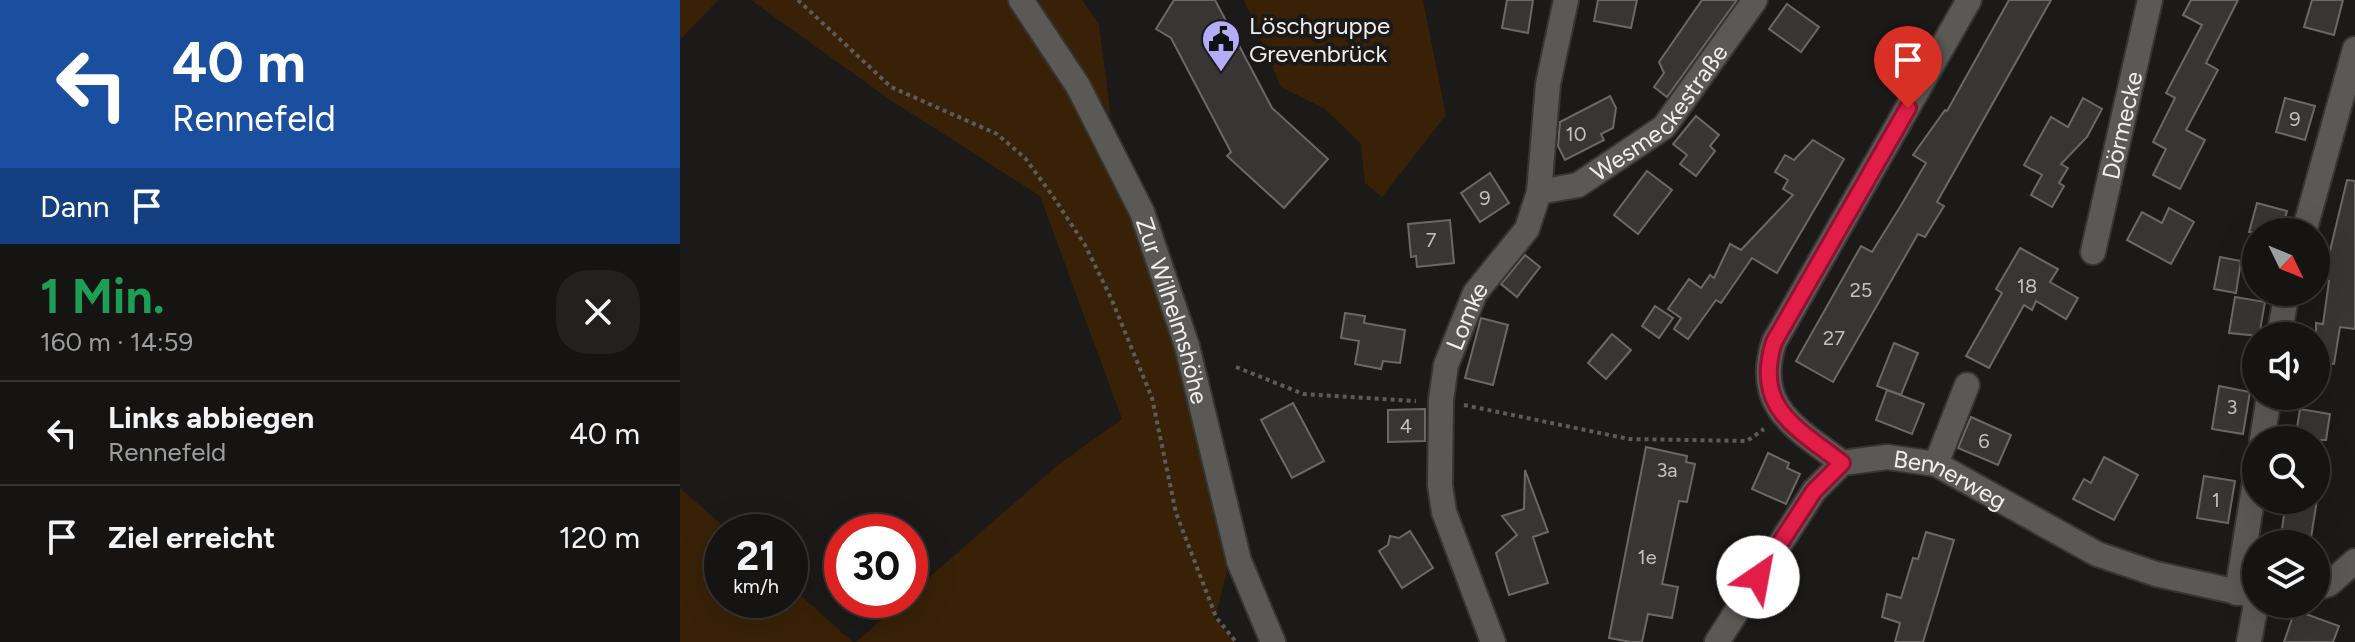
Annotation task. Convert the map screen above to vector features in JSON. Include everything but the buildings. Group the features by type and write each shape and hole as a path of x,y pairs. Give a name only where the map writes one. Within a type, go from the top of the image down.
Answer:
{"street":[{"name":"Zur Wilhelmshöhe","path":"1021,0 1078,86 1142,212 1187,346 1239,561 1273,642"},
{"name":"Lomke","path":"1493,642 1444,512 1440,485 1441,400 1446,365 1475,293 1527,229 1539,192 1548,84 1566,0"},
{"name":"Wesmeckestraße","path":"1539,192 1578,185 1664,127 1755,0"},
{"path":"1717,642 1814,491 1842,463 1782,417 1767,379 1774,342 1969,0"},
{"name":"Dörmecke","path":"2093,252 2150,0"},
{"path":"2308,218 2355,49"},
{"path":"1936,464 1967,385"},
{"name":"Bennerweg","path":"1842,463 1887,457 1936,464 2097,554 2156,574 2242,596"},
{"path":"2330,583 2355,561"},
{"path":"2249,642 2250,618"}],"path":[{"path":"798,0 891,87 997,134 1025,158 1052,195 1085,245 1122,324 1152,398 1176,513 1216,617 1236,642"},
{"path":"1236,367 1303,394 1391,401 1441,400 1629,439 1747,441 1782,417"}],"shaded area":[{"path":"680,0 718,0 680,40"},
{"path":"751,0 1009,0 1056,70 1106,162 1133,221 1187,393 1227,572 1215,618 1234,642 856,642 883,618 928,618 928,578 1058,465 1122,419 1040,196 889,99"},
{"path":"1038,0 1082,0 1099,25 1111,117"},
{"path":"1244,0 1423,0 1446,115 1382,197 1365,183 1361,144 1325,109 1281,87"},
{"path":"680,488 710,514 704,514 704,618 808,618 808,602 853,642 680,642"}],"place":[{"name":"Löschgruppe Grevenbrück","path":"1221,73"}],"route":[{"path":"1758,577 1814,491 1842,463 1782,417 1767,379 1767,362 1774,342 1908,108"}]}
